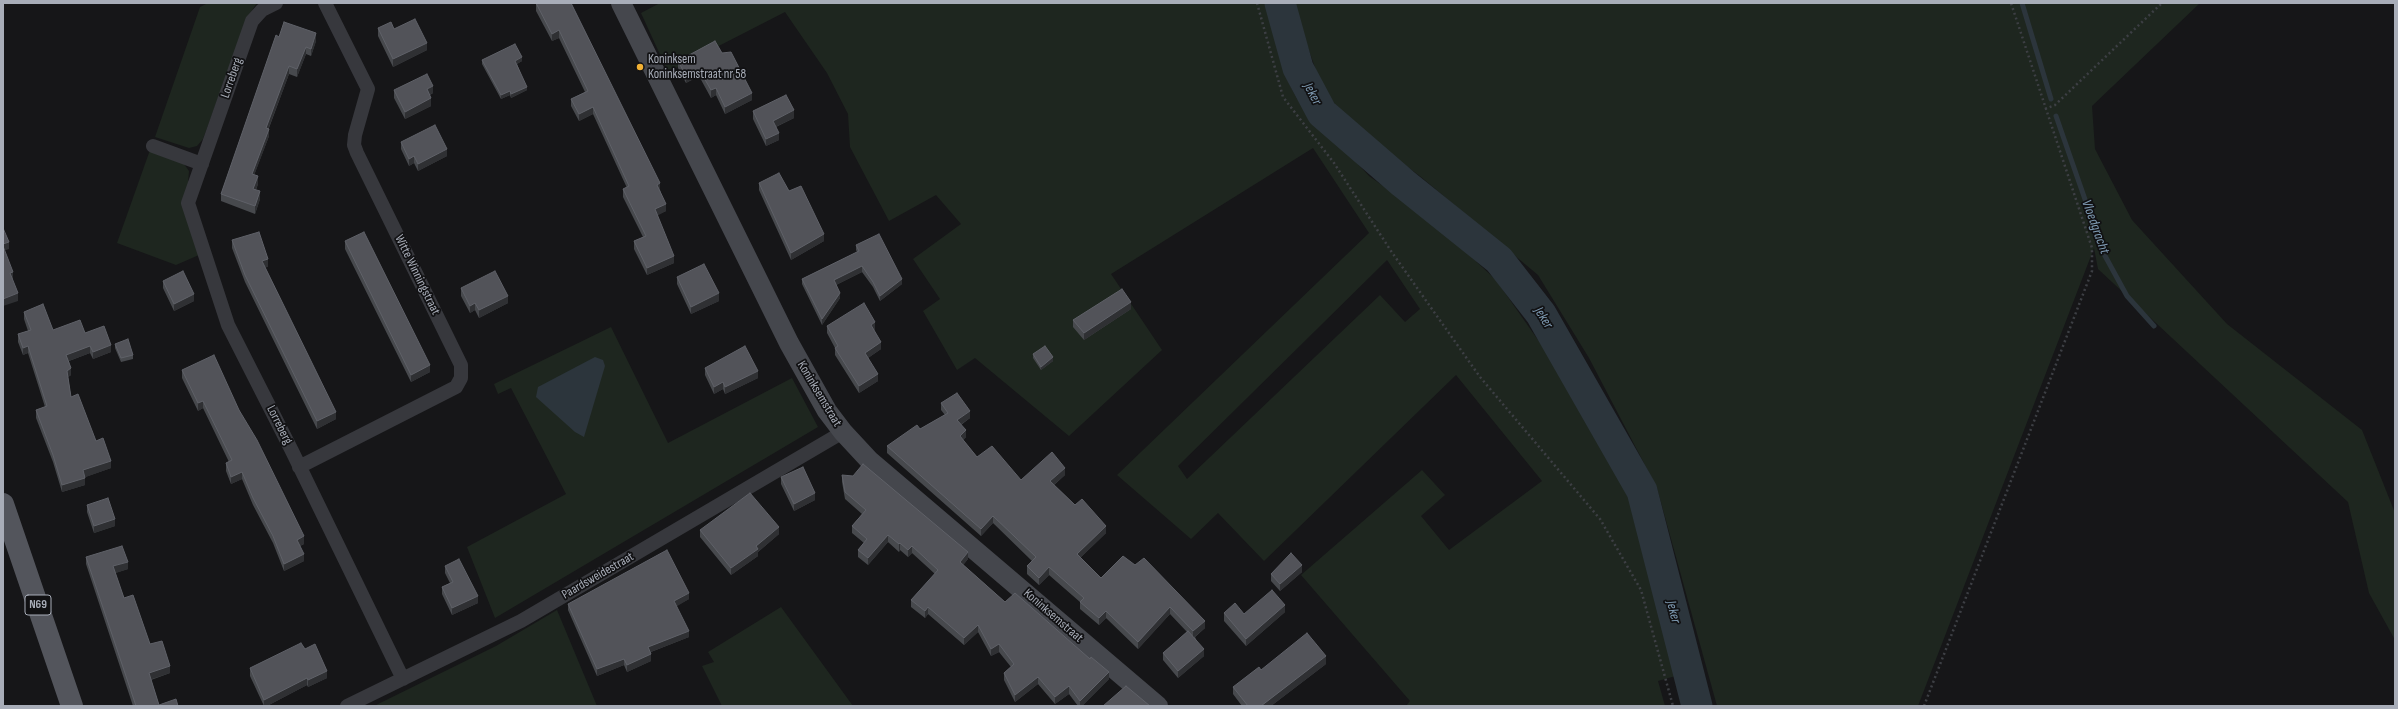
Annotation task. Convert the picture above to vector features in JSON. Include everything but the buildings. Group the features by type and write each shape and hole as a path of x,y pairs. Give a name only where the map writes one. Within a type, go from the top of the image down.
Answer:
{"main road":[{"name":"N69","path":"3,504 72,706"}],"street":[{"name":"Lorreberg","path":"276,3 262,10 252,21 188,203 228,325 300,467 403,679"},
{"name":"Witte Winningstraat","path":"300,467 456,387 461,378 461,364 354,145 355,135 368,89 325,3"},
{"name":"Koninksemstraat","path":"621,3 788,343 827,411 842,432 869,460 1158,706"},
{"path":"153,146 202,164"},
{"name":"Paardsweidestraat","path":"347,706 521,621 842,432"}],"path":[{"path":"1257,3 1283,97 1334,163 1391,251 1480,377 1600,520 1641,590 1673,706"},
{"path":"1924,706 2092,271 2092,248 2044,109 2011,3"},
{"path":"2044,109 2055,105 2162,3"}],"shaded area":[{"path":"208,3 257,3 248,16 203,139 197,146 189,148 155,137 200,7"},
{"path":"660,3 1266,3 1286,77 1297,99 1369,176 1435,223 1496,280 1580,400 1632,505 1654,575 1679,675 1658,681 1665,706 1406,706 1410,701 1301,575 1422,470 1445,495 1421,516 1449,550 1542,481 1456,375 1264,561 1218,513 1191,539 1117,475 1369,233 1313,148 1111,274 1162,350 1069,436 975,358 957,370 923,311 940,299 913,259 961,224 936,195 889,221 850,147 848,114 827,73 785,12 668,72 641,13","holes":["1387,260 1420,309 1405,322 1380,295 1187,479 1178,466"]},
{"path":"1292,3 2200,3 2092,106 2095,149 2132,220 2227,324 2362,430 2395,513 2395,640 2369,593 2348,502 2098,269 2094,248 1918,706 1717,706 1657,488 1589,358 1538,275 1421,177 1350,124 1322,87"},
{"path":"150,150 184,164 189,171 188,182 199,255 176,265 117,243"},
{"path":"611,327 668,443 792,378 818,427 495,618 467,547 566,494 511,388 498,394 494,384"},
{"path":"595,357 603,360 605,366 584,437 575,432 536,397 538,387"},
{"path":"781,607 853,706 722,706 702,666 714,662 708,652"},
{"path":"557,610 597,706 374,706 496,646"}],"waterway":[{"name":"Jeker","path":"1280,3 1298,68 1322,113 1403,183 1499,260 1541,314 1642,491 1697,706"},
{"name":"Vloedgracht","path":"2022,3 2051,99"},
{"name":"Vloedgracht","path":"2056,116 2104,254 2127,296 2154,326"}],"place":[{"name":"Koninksem Koninksemstraat nr 58","path":"640,67"}]}
